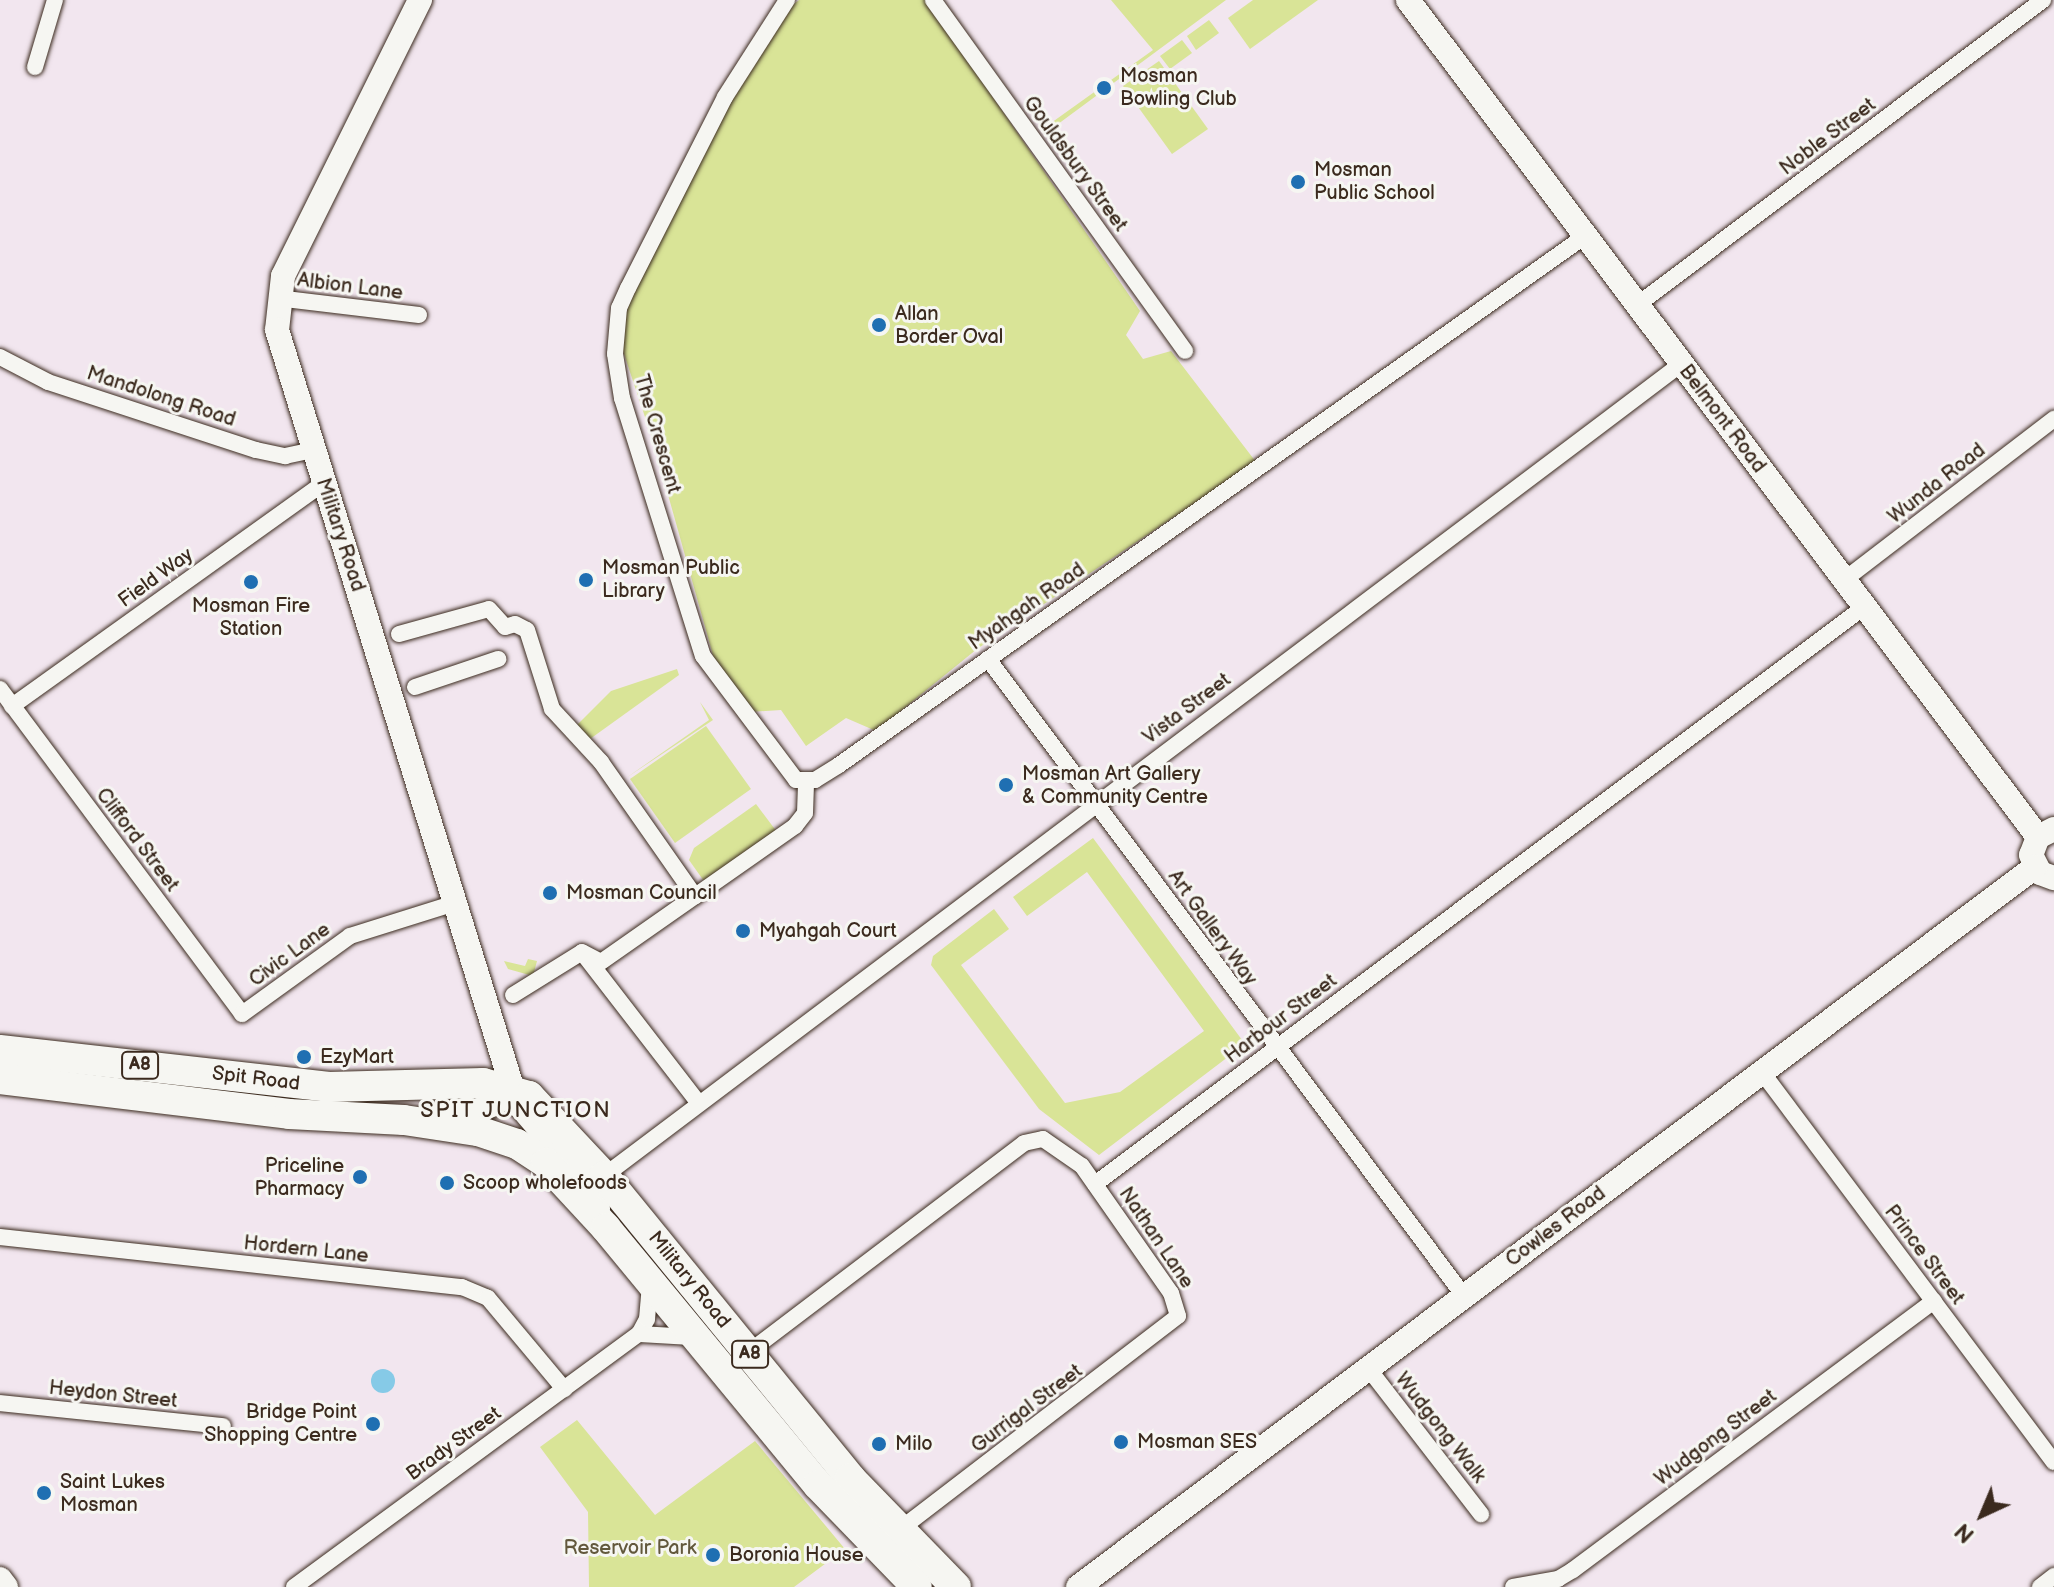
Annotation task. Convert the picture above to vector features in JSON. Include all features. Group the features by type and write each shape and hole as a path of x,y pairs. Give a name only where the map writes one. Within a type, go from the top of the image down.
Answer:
{"highway":[{"name":"Spit Road","path":"0,1050 329,1087 399,1089 473,1083 512,1087"},
{"name":"Spit Road","path":"0,1079 289,1114 404,1120 502,1137"},
{"name":"Military Road","path":"512,1087 549,1113 604,1176 737,1362 818,1485 917,1587"},
{"name":"Military Road","path":"502,1137 546,1163 700,1339 737,1362 956,1587"}],"street":[{"path":"35,67 55,0"},
{"name":"Military Road","path":"420,0 277,298 277,330 512,1087 525,1114 579,1175 606,1228"},
{"name":"The Crescent","path":"787,0 725,97 628,288 619,308 615,354 622,398 703,656 788,773 806,780"},
{"name":"Gouldsbury Street","path":"933,0 1185,351"},
{"name":"Belmont Road","path":"1408,0 1864,607 2046,833"},
{"name":"Noble Street","path":"1637,305 2043,0"},
{"name":"Myahgah Road","path":"806,780 839,765 1585,236"},
{"name":"Albion Lane","path":"277,298 419,315"},
{"name":"Mandolong Road","path":"0,357 48,382 256,450 285,456 314,450"},
{"name":"Vista Street","path":"604,1176 698,1102 1681,364"},
{"name":"Wunda Road","path":"1844,580 2054,419"},
{"name":"Field Way","path":"12,706 323,483"},
{"name":"Harbour Street","path":"1095,1184 1864,607"},
{"path":"399,634 489,609 505,627 515,624 527,630 552,709 609,774 695,896"},
{"path":"415,687 498,659"},
{"name":"Art Gallery Way","path":"988,659 1275,1049 1464,1296"},
{"name":"Clifford Street","path":"0,689 242,1014"},
{"path":"582,952 601,962 795,826 805,813 806,780"},
{"path":"2045,872 2031,848 2046,833"},
{"name":"Cowles Road","path":"1078,1587 1762,1072 2045,872"},
{"name":"Civic Lane","path":"242,1014 350,936 455,903"},
{"path":"582,952 698,1102"},
{"path":"513,995 582,952"},
{"name":"Prince Street","path":"1762,1072 2054,1462"},
{"path":"404,1120 479,1110 495,1104 512,1087"},
{"path":"737,1362 1024,1143 1043,1139 1062,1147 1095,1184"},
{"name":"Nathan Lane","path":"1095,1184 1171,1293 1178,1316"},
{"name":"Hordern Lane","path":"0,1237 462,1287 488,1298 564,1389"},
{"path":"650,1279 650,1305 639,1334 677,1333 700,1339"},
{"name":"Wudgong Street","path":"1513,1587 1558,1579 1573,1570 1934,1301"},
{"name":"Gurrigal Street","path":"899,1530 1178,1316"},
{"name":"Brady Street","path":"294,1587 639,1334"},
{"name":"Wudgong Walk","path":"1368,1368 1481,1514"},
{"name":"Heydon Street","path":"0,1403 223,1426"},
{"path":"2040,1587 2054,1576"},
{"path":"0,1579 6,1587"}],"green space":[{"path":"799,0 926,0 1140,311 1126,335 1143,359 1171,351 1256,462 977,649 876,731 846,718 806,746 781,710 750,712 714,659 653,441 611,315 768,24"},
{"name":"Mosman Bowling Club","path":"1111,0 1226,0 1054,127 1051,123 1153,50"},
{"path":"1253,0 1318,0 1250,49 1228,18"},
{"path":"1209,20 1219,33 1196,50 1187,36"},
{"path":"1182,40 1192,53 1170,69 1160,56"},
{"path":"1159,61 1208,129 1172,154 1123,86"},
{"path":"677,669 679,675 590,739 577,725 611,691"},
{"path":"700,702 713,720 626,778 709,720"},
{"path":"706,726 751,789 675,843 630,779"},
{"path":"756,804 777,832 706,884 689,860 694,848"},
{"path":"1093,838 1245,1044 1099,1155 1039,1109 931,965 933,956 994,909 1009,929 961,965 1065,1103 1120,1092 1204,1031 1087,872 1027,916 1013,897"},
{"path":"528,959 537,961 533,976 508,969 504,961 525,966"},
{"name":"Reservoir Park","path":"577,1420 655,1515 755,1441 845,1549 794,1587 589,1587 588,1512 540,1447"}],"water":[{"path":"383,1369 394,1376 395,1381 388,1392 383,1393 372,1386 371,1381 378,1370"}],"place":[{"name":"Mosman Bowling Club","path":"1104,88"},
{"name":"Mosman Public School","path":"1298,182"},
{"name":"Allan Border Oval","path":"879,325"},
{"name":"Mosman Public Library","path":"586,580"},
{"name":"Mosman Fire Station","path":"251,582"},
{"name":"Mosman Art Gallery & Community Centre","path":"1006,785"},
{"name":"Mosman Council","path":"550,893"},
{"name":"Myahgah Court","path":"743,931"},
{"name":"EzyMart","path":"304,1057"},
{"name":"Priceline Pharmacy","path":"360,1177"},
{"name":"Scoop wholefoods","path":"447,1183"},
{"name":"Bridge Point Shopping Centre","path":"373,1424"},
{"name":"Mosman SES","path":"1121,1442"},
{"name":"Milo","path":"879,1444"},
{"name":"Saint Lukes Mosman","path":"44,1493"},
{"name":"Boronia House","path":"713,1555"}],"district":[{"name":"SPIT JUNCTION","path":"516,1111"}]}
